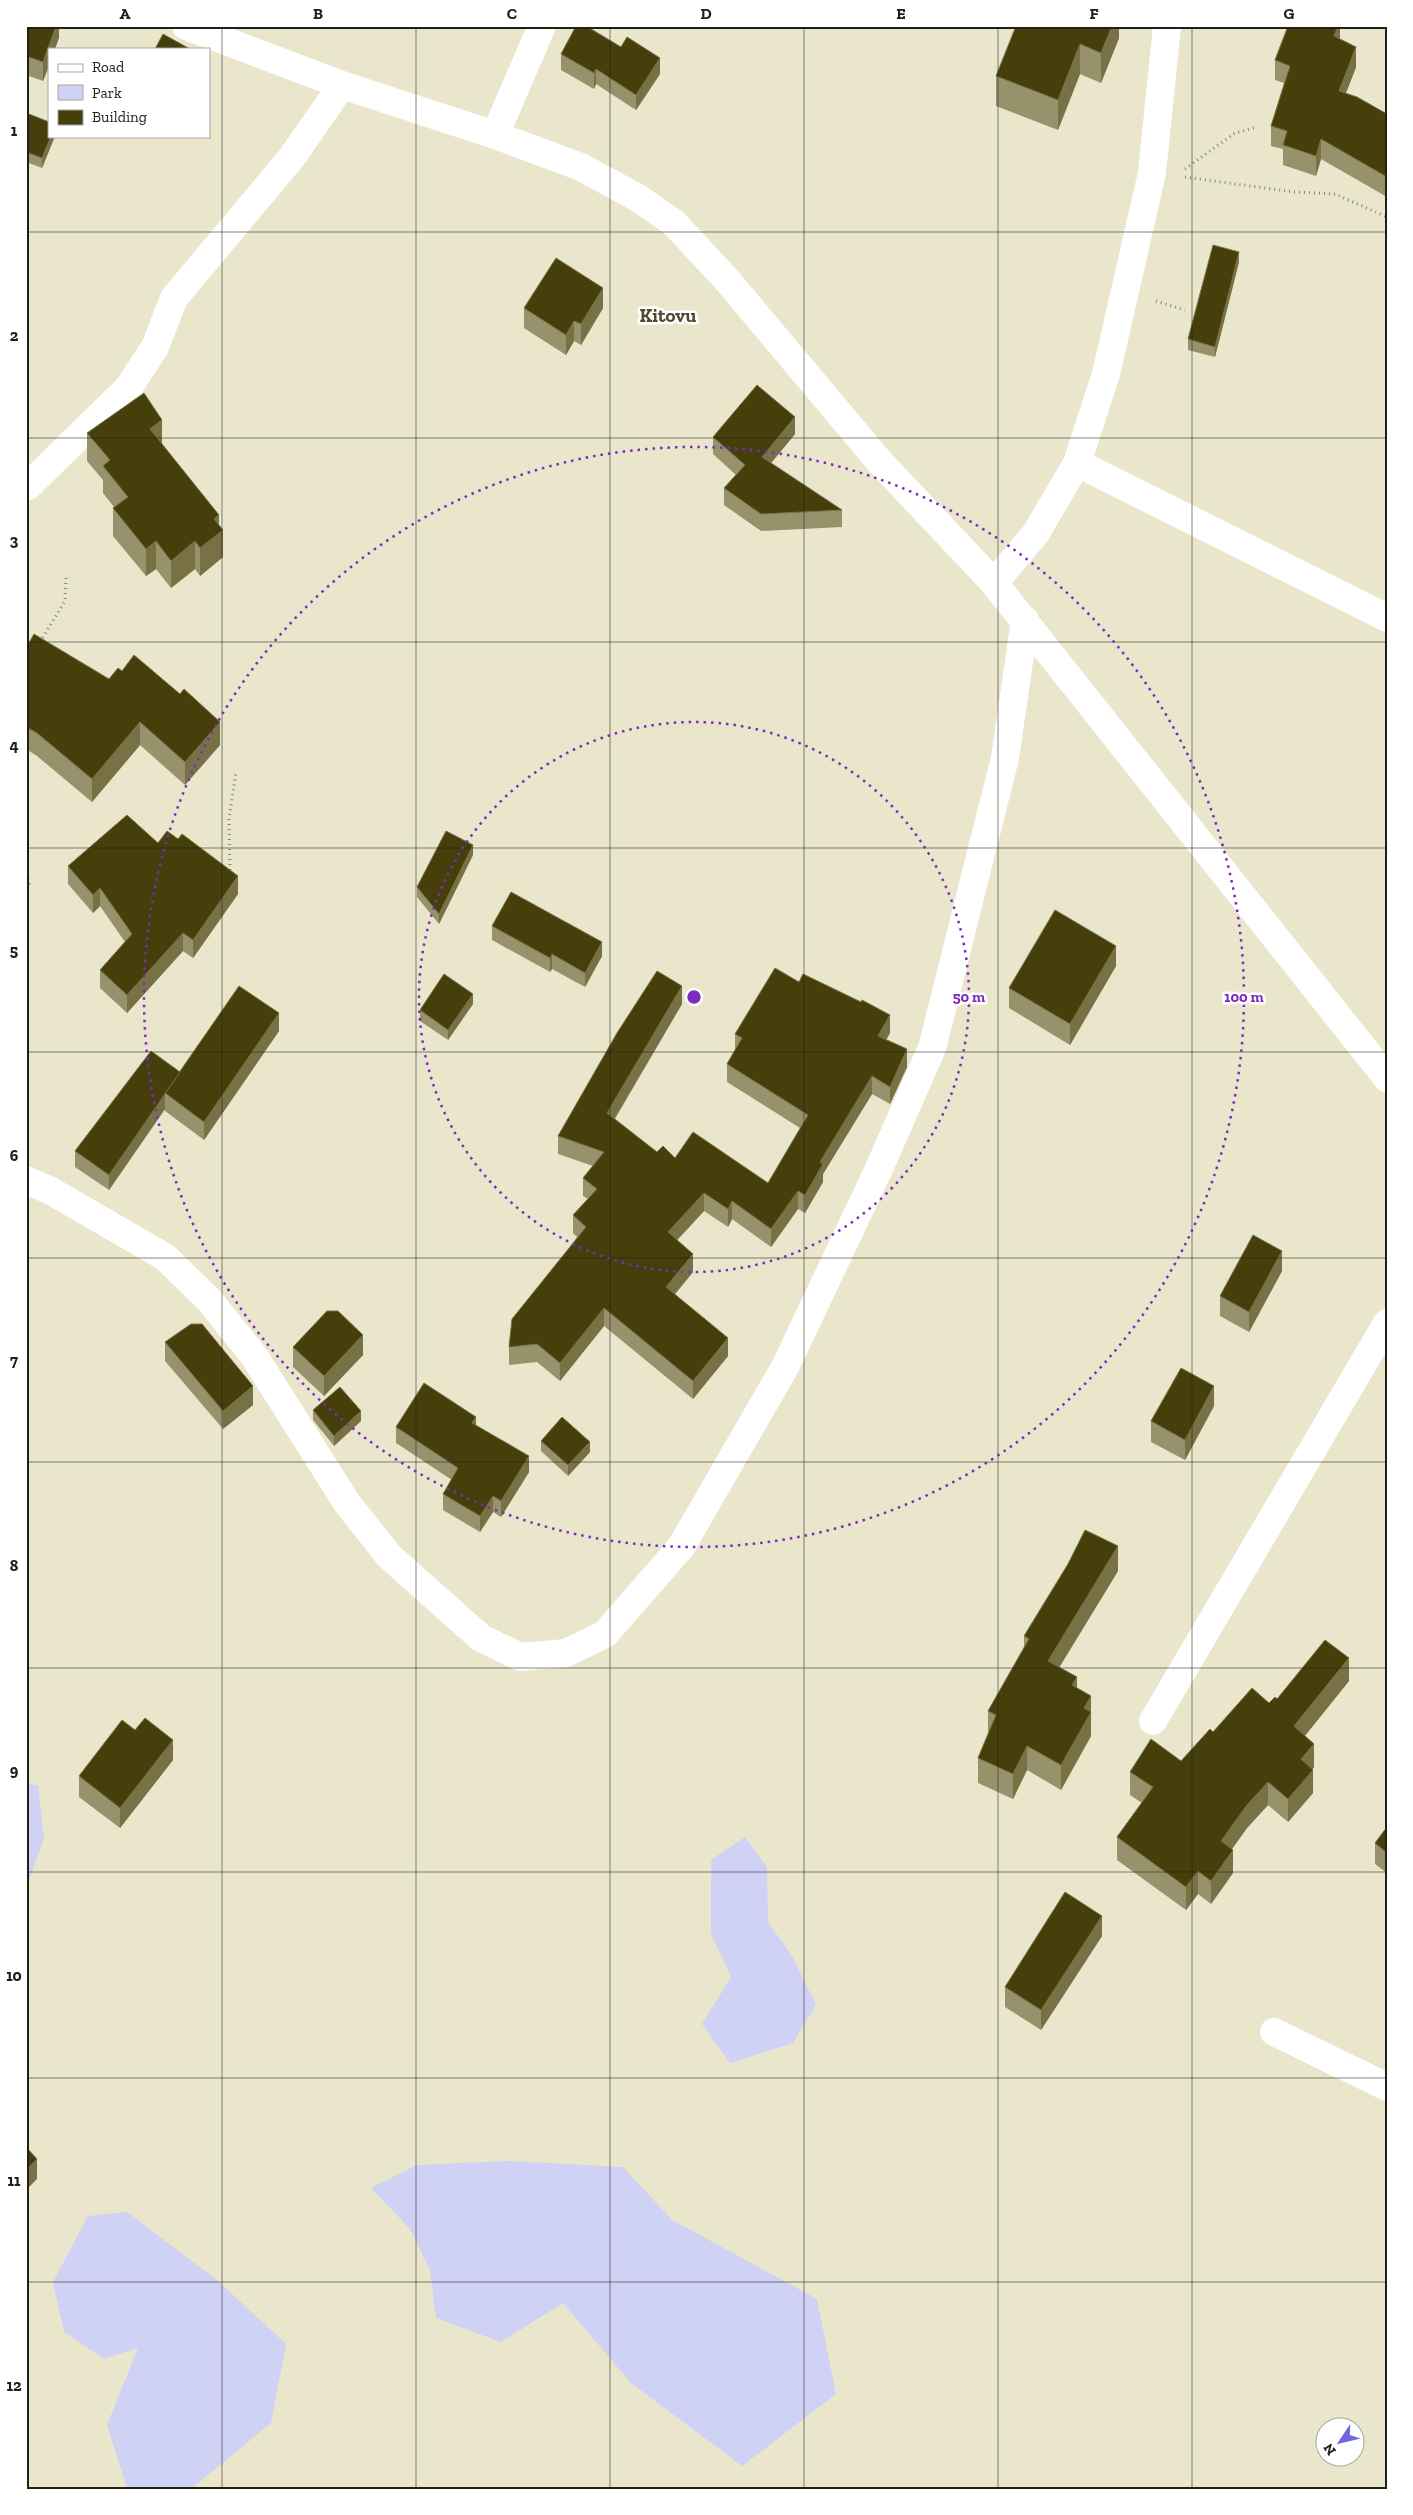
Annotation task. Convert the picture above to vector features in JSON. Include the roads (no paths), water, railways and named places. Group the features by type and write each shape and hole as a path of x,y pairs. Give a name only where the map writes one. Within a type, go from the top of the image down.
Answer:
{"street":[{"path":"186,26 342,85 495,135 581,167 638,198 674,223 727,280 879,461 994,582 1387,1078"},
{"path":"495,135 542,26"},
{"path":"994,582 1036,533 1077,463 1106,374 1163,175 1167,26"},
{"path":"28,486 129,388 155,347 174,298 292,157 342,85"},
{"path":"1077,463 1387,618"},
{"path":"26,1180 51,1191 165,1257 210,1301 254,1356 348,1503 389,1556 481,1638 520,1657 566,1652 605,1634 681,1547 785,1367 877,1173 932,1048 1005,758 1025,620"},
{"path":"1153,1721 1387,1323"},
{"path":"1274,2032 1387,2087"}],"district":[{"name":"Kitovu","path":"668,315"}]}
